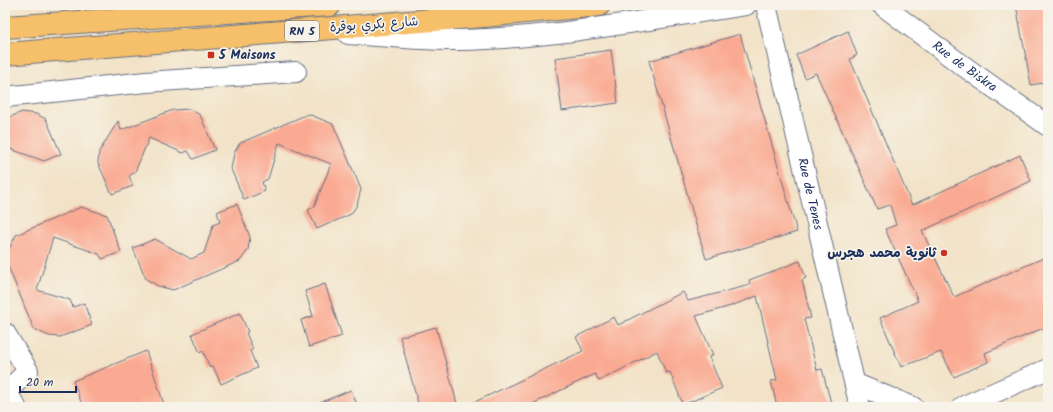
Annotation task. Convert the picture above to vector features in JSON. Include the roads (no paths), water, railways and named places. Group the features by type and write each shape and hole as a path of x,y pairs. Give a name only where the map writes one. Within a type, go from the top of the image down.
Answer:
{"highway":[{"name":"شارع بكري بوقرة","path":"5,27 330,5"},
{"name":"شارع بكري بوقرة","path":"5,54 484,16 599,5"}],"street":[{"path":"292,31 460,40 573,31 746,5"},
{"name":"Rue de Tenes","path":"766,5 856,384 860,407"},
{"name":"Rue de Biskra","path":"882,5 955,60 1048,126"},
{"path":"5,97 146,82 296,72"},
{"path":"5,333 28,371 8,395"},
{"path":"962,407 1048,369"},
{"path":"856,384 913,407"}],"tram line":[{"path":"5,7 26,5"}],"place":[{"name":"5 Maisons","path":"211,55"},
{"name":"ثانوية محمد هجرس","path":"944,253"}]}
